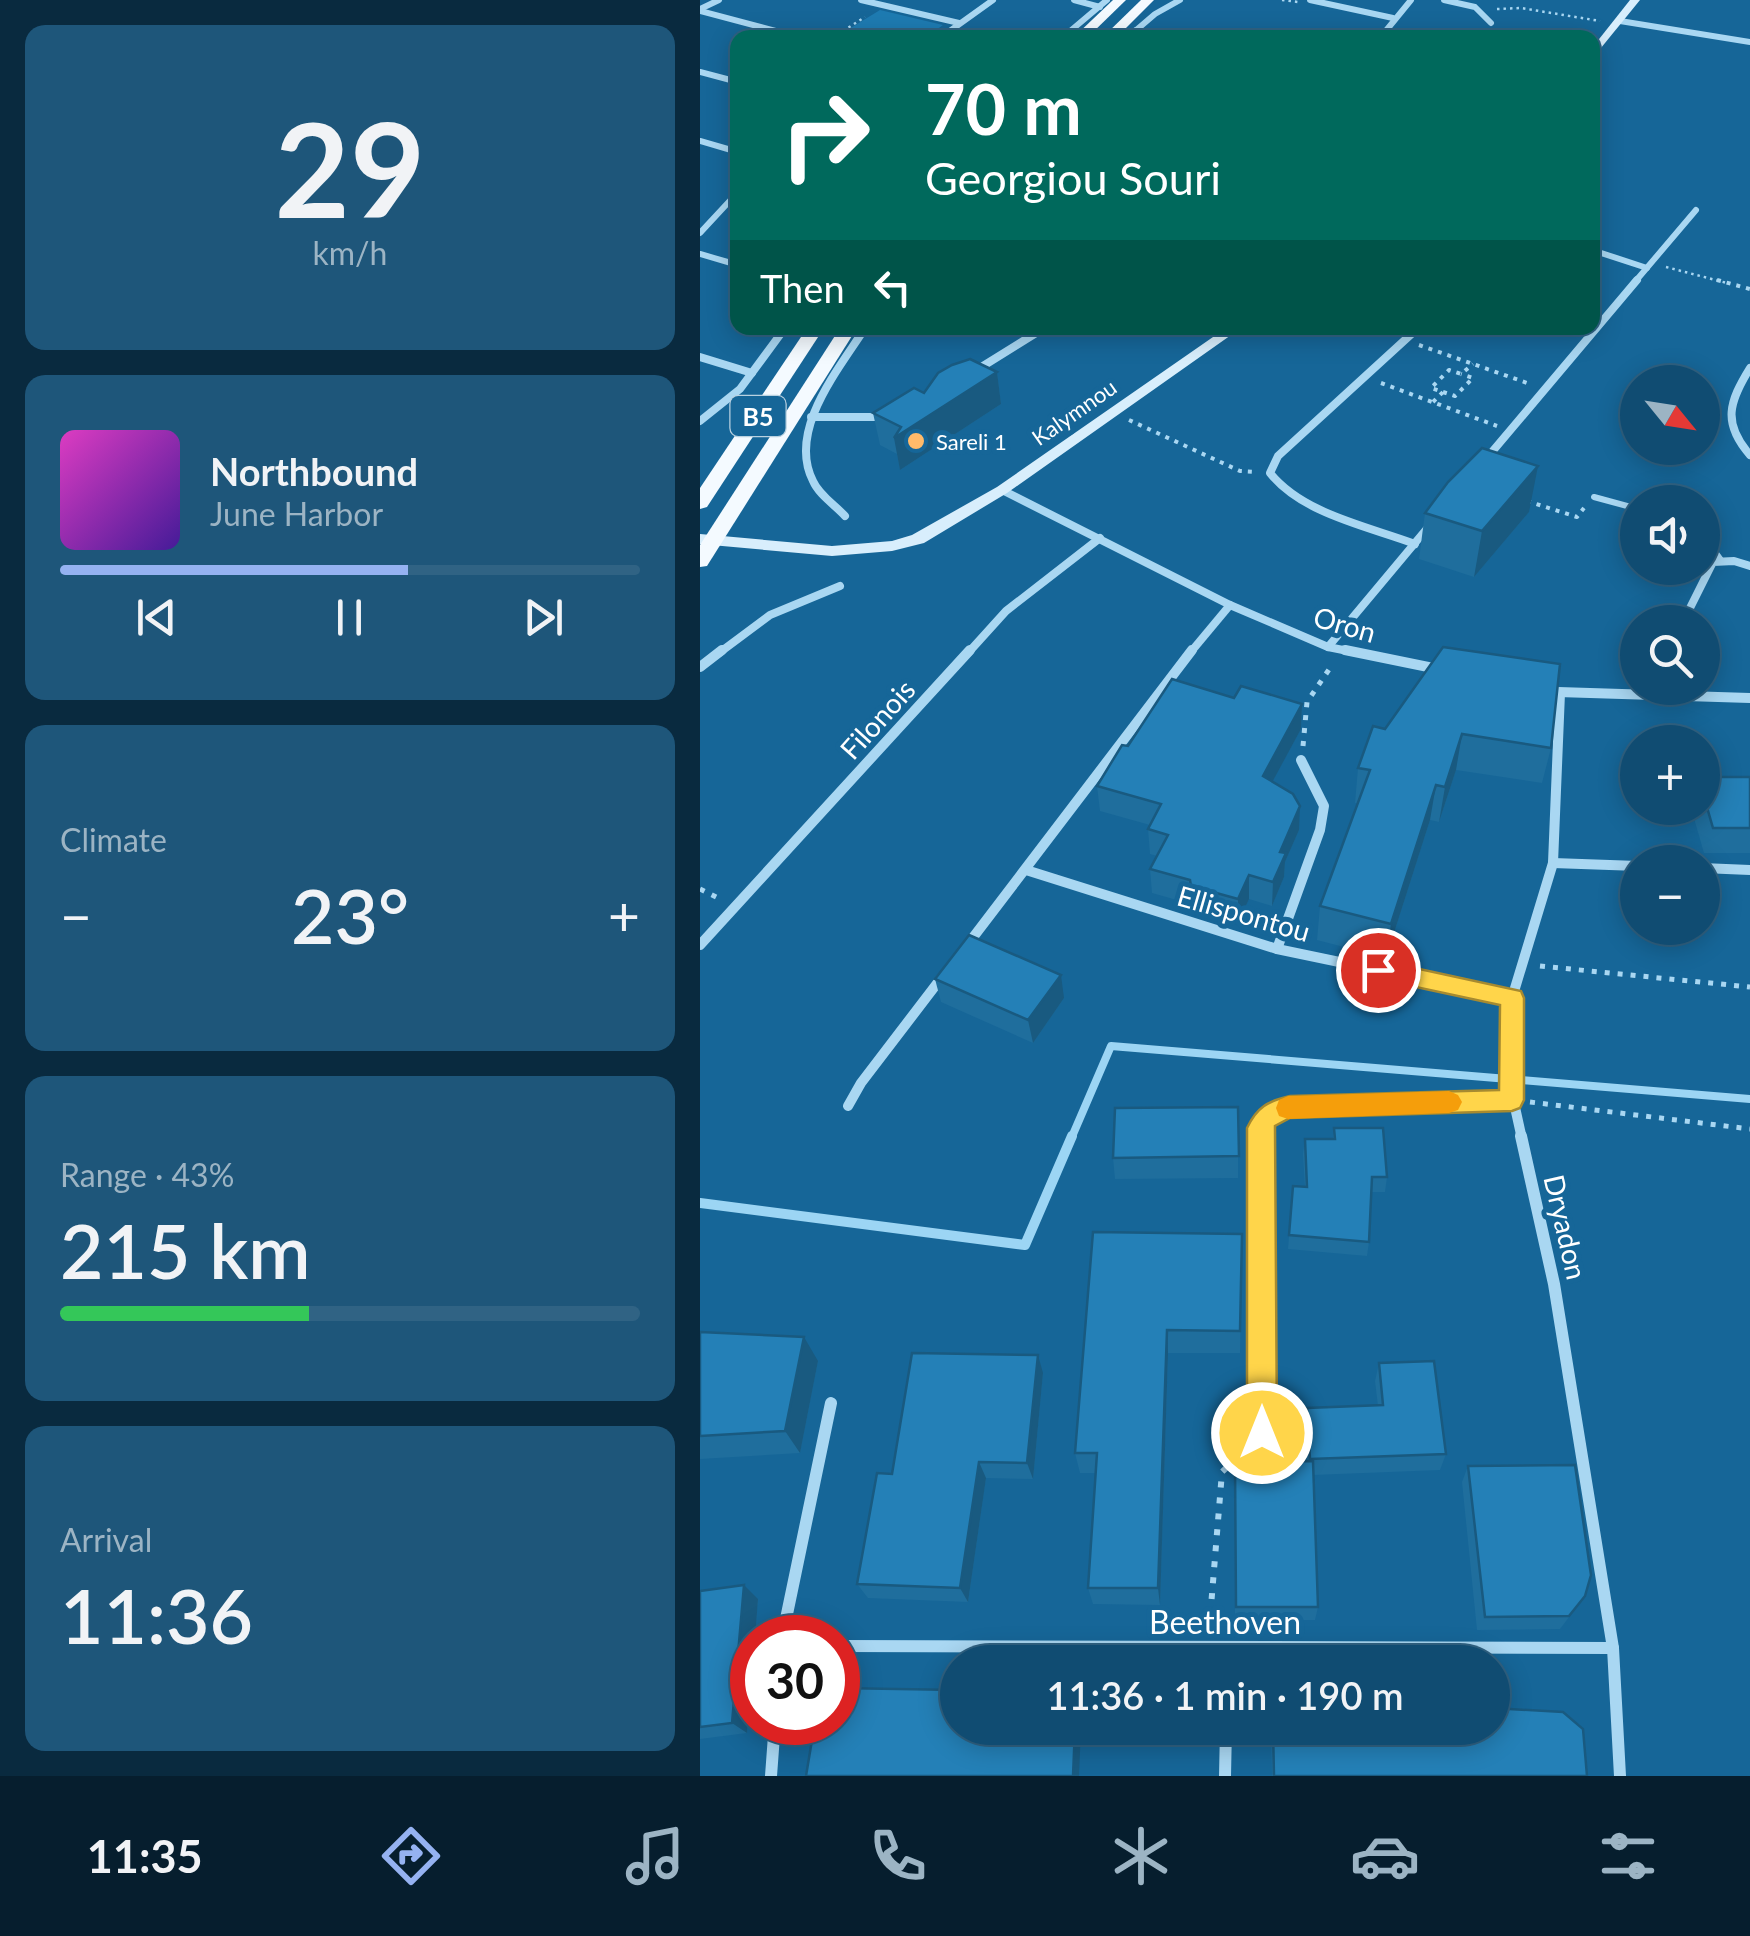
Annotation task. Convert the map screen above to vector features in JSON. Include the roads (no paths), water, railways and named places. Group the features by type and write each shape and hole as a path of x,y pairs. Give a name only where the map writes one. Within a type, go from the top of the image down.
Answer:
{"main road":[{"path":"1087,30 1120,0"},
{"path":"1116,30 1148,0"},
{"name":"B5","path":"700,504 810,335"},
{"name":"B5","path":"700,561 706,539 843,335"}],"street":[{"path":"700,10 718,0"},
{"path":"861,0 959,23"},
{"path":"950,30 992,0"},
{"path":"1074,0 1100,6"},
{"path":"1072,30 1107,0"},
{"path":"1136,30 1154,14 1180,0"},
{"path":"1310,0 1394,18"},
{"path":"1386,30 1411,0"},
{"path":"1444,0 1478,10 1491,23"},
{"path":"1600,46 1635,0"},
{"path":"700,10 773,30"},
{"path":"1619,23 1750,42"},
{"path":"700,72 730,80"},
{"path":"700,141 730,150"},
{"path":"700,233 730,201"},
{"path":"1600,323 1696,210"},
{"path":"1600,252 1649,265"},
{"path":"700,254 730,263"},
{"path":"700,421 724,405 780,335"},
{"path":"846,516 812,482 806,450 812,417 861,335"},
{"path":"965,377 1033,335"},
{"name":"Kalymnou","path":"706,539 832,551 892,546 918,539 1002,490 1224,335"},
{"path":"1410,335 1278,456 1270,473 1274,481 1294,496 1415,544"},
{"path":"1478,469 1590,335"},
{"path":"700,357 752,373"},
{"path":"1750,368 1732,397 1727,416 1733,435 1750,455"},
{"path":"812,417 890,416"},
{"name":"Oron","path":"1002,490 1230,605 1328,647 1453,672"},
{"path":"1328,647 1436,519"},
{"name":"Filonois","path":"700,945 1006,611 1100,538"},
{"path":"1691,605 1708,568 1722,560 1750,566"},
{"path":"700,667 770,614 840,586"},
{"path":"848,1106 861,1082 1026,870 1154,696 1230,605"},
{"path":"1542,689 1620,692"},
{"name":"Dryadon","path":"1560,692 1553,863 1512,998 1509,1080 1554,1284 1613,1648 1620,1776"},
{"path":"1720,694 1750,698"},
{"path":"1277,949 1320,830 1324,806 1301,760"},
{"path":"1553,863 1620,865"},
{"path":"1720,869 1750,870"},
{"name":"Ellispontou","path":"1026,870 1277,949 1512,998"},
{"path":"1262,1433 1260,1128 1266,1118 1275,1110 1290,1107 1512,1100"},
{"path":"787,1615 831,1403"},
{"name":"Beethoven","path":"860,1646 940,1647"},
{"name":"Beethoven","path":"1510,1650 1613,1648"},
{"path":"772,1776 774,1745"},
{"path":"1225,1776 1226,1745"}],"lane":[{"path":"1594,497 1620,504"}],"waterway":[{"path":"1071,1139 1111,1046 1750,1099"},
{"path":"700,1203 1025,1245 1072,1136"}],"place":[{"name":"Sareli 1","path":"916,441"}]}
